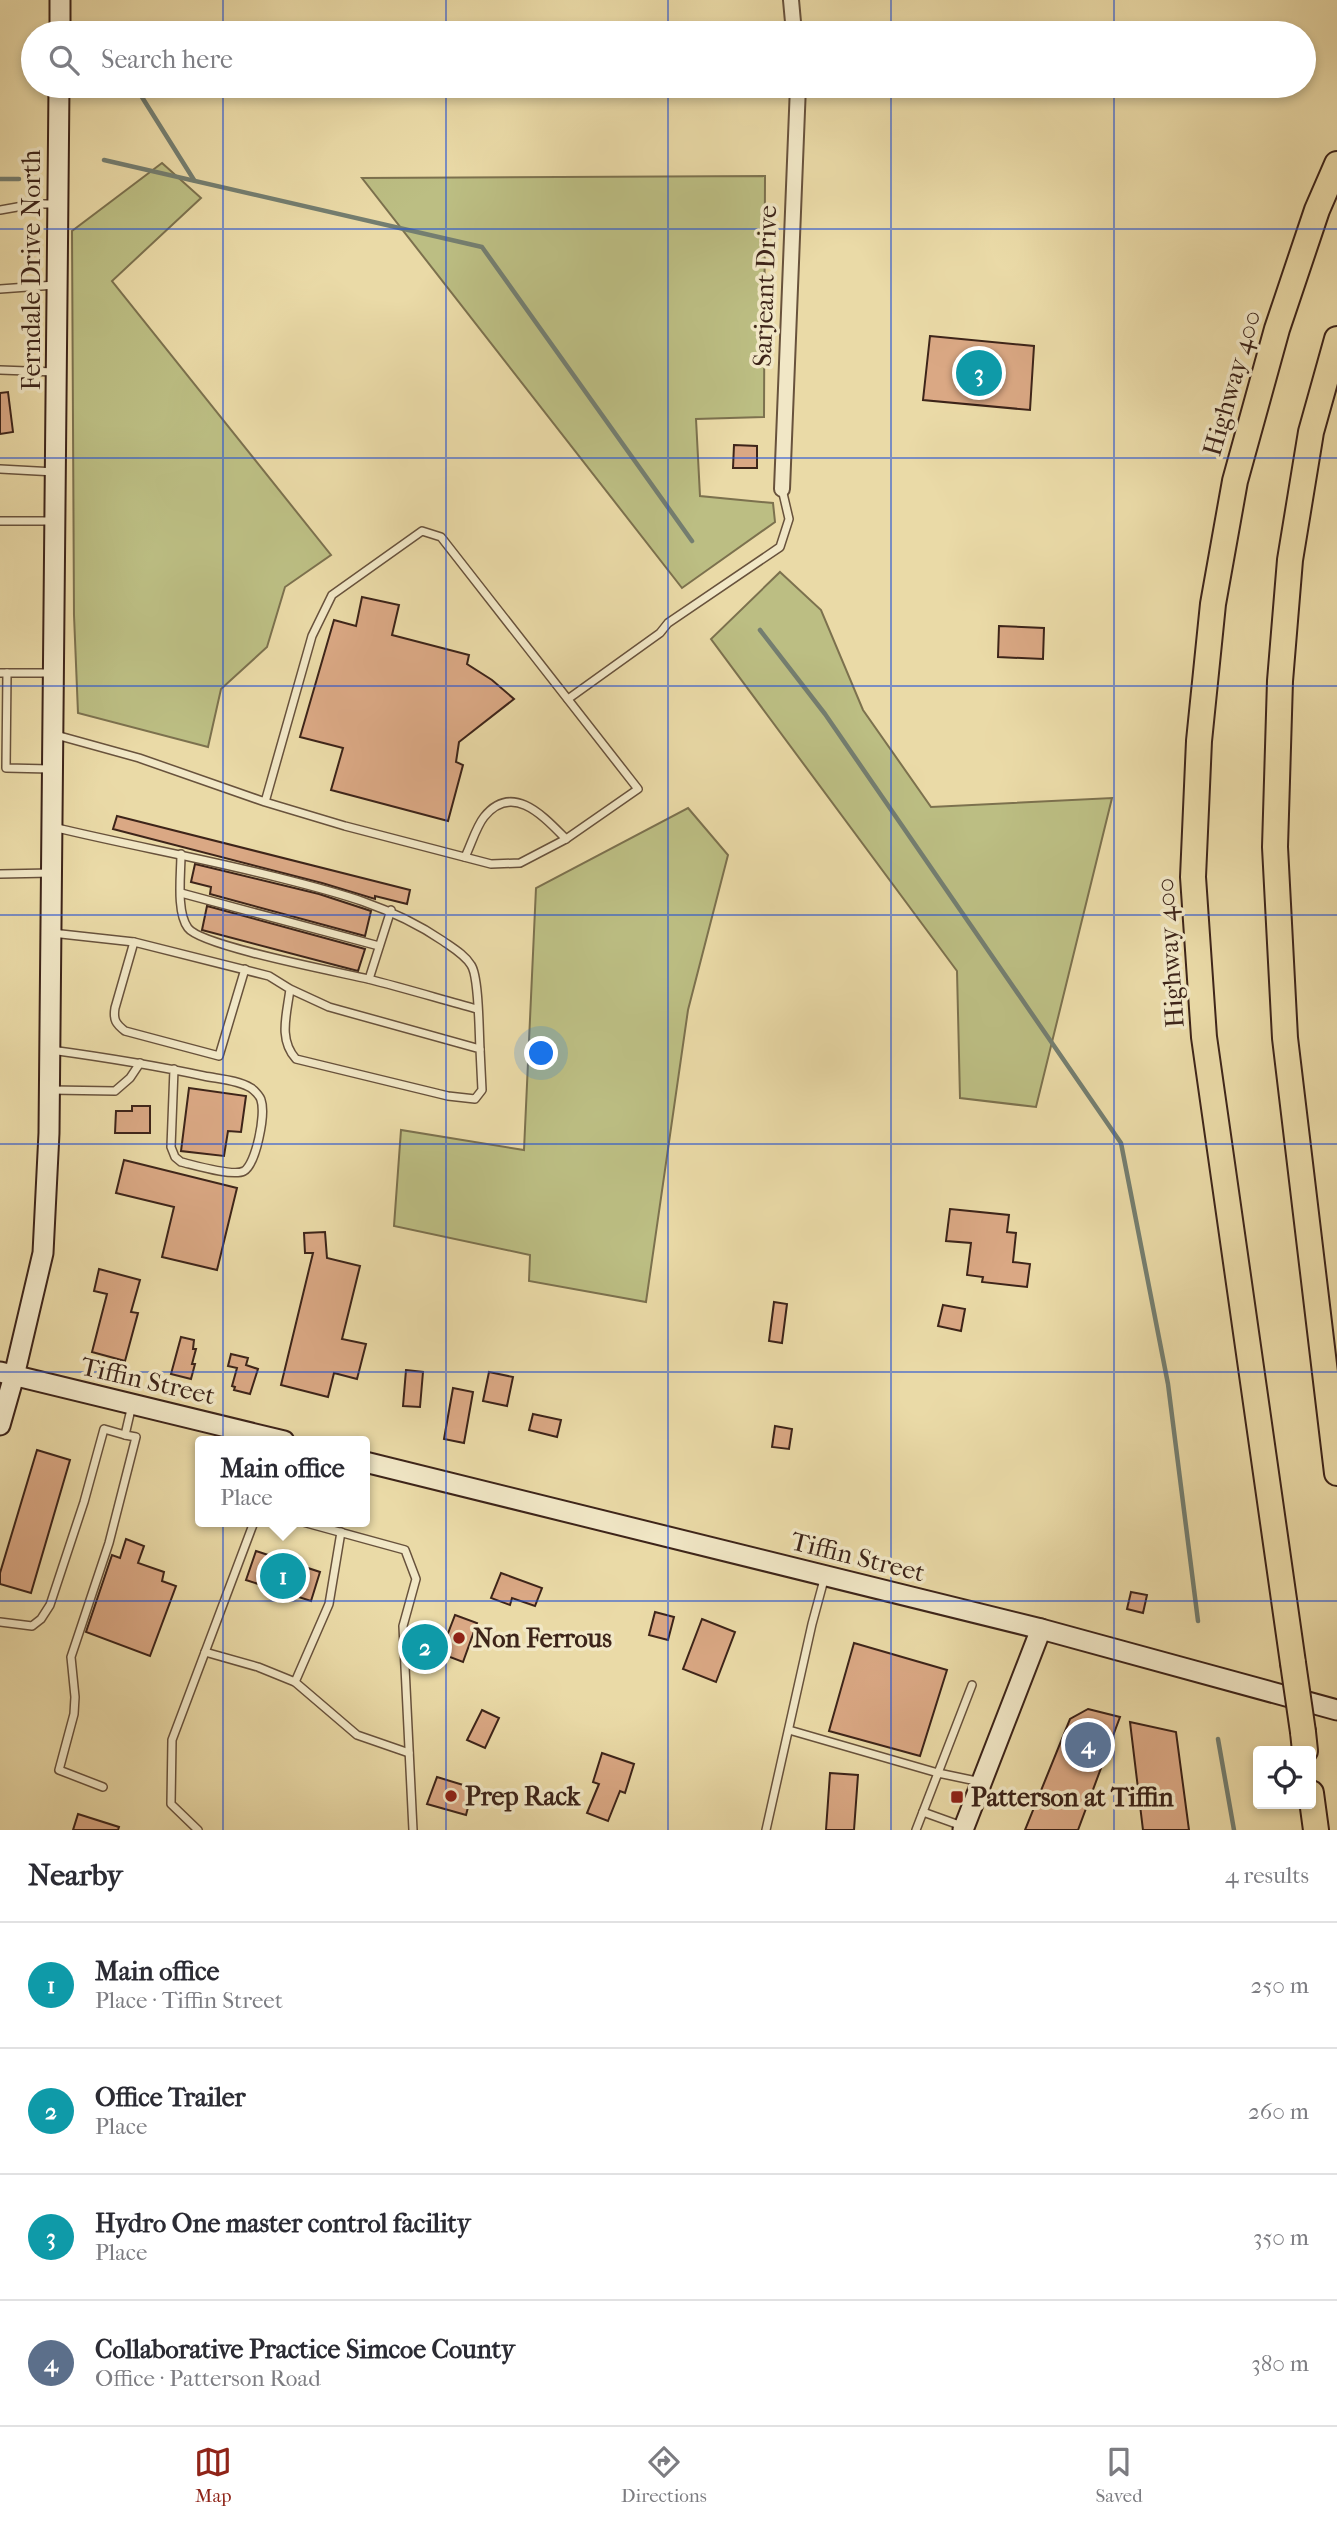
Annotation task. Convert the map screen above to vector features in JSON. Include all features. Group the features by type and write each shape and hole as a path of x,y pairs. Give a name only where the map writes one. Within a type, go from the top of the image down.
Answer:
{"highway":[{"name":"Highway 400","path":"1304,1742 1204,1037 1193,877 1199,741 1210,632 1235,481 1277,329 1317,210 1337,164"},
{"path":"1337,339 1311,432 1290,560 1280,681 1275,846 1285,1038 1337,1473"},
{"path":"1313,1809 1316,1830"}],"street":[{"path":"60,0 60,21"},
{"path":"791,0 793,21"},
{"name":"Ferndale Drive North","path":"0,1425 7,1374 43,1253 50,1090 59,98"},
{"name":"Sarjeant Drive","path":"782,489 798,98"},
{"name":"Tiffin Street","path":"7,1374 262,1436"},
{"name":"Tiffin Street","path":"370,1463 1041,1629 1337,1710"},
{"path":"964,1828 1041,1629"}],"lane":[{"path":"0,210 34,204 58,204"},
{"path":"0,289 57,285"},
{"path":"0,370 57,372"},
{"path":"0,470 56,472"},
{"path":"568,699 660,633 668,623 780,547 789,519 782,489"},
{"path":"0,521 55,521"},
{"path":"53,734 139,758 265,802 345,826 491,864 520,863 566,839 638,789 441,537 422,531 332,595 312,636 265,802"},
{"path":"52,673 3,673 6,768 53,769"},
{"path":"465,857 483,817 498,805 510,802 534,808 566,839"},
{"path":"52,827 181,854 312,886 391,911 426,930 457,951 472,966 477,979 482,1090 475,1098 448,1096 296,1059 286,1048 284,1030 290,989"},
{"path":"181,854 183,917 189,930 198,936 477,1009"},
{"path":"0,874 52,873"},
{"path":"181,893 380,946"},
{"path":"369,979 391,911"},
{"path":"51,933 134,942 244,969 269,976 329,1007 480,1049"},
{"path":"134,942 115,1008 114,1018 117,1024 125,1031 219,1056 244,969"},
{"path":"50,1050 140,1062 174,1069 240,1084 251,1088 261,1101 262,1115 254,1157 246,1170 236,1174 181,1162 175,1157 171,1147 174,1069"},
{"path":"50,1090 115,1091 130,1078 140,1062"},
{"path":"125,1435 132,1404"},
{"path":"0,1622 32,1626 41,1619 50,1605 80,1515 104,1429 136,1437 109,1543 71,1657 74,1714 59,1770 103,1787"},
{"path":"198,1830 171,1804 172,1740 252,1527"},
{"path":"322,1527 405,1550 416,1579 404,1626 412,1830"},
{"path":"295,1682 329,1604 341,1532"},
{"path":"766,1830 825,1576"},
{"path":"205,1652 258,1667 295,1682 357,1735 409,1754"},
{"path":"916,1830 972,1685"},
{"path":"789,1730 938,1773 982,1782"},
{"path":"923,1812 964,1828"}],"green space":[{"path":"162,163 201,198 112,281 331,555 285,587 267,647 221,689 208,747 78,713 74,615 72,231"},
{"path":"765,176 764,417 696,419 700,496 773,503 775,522 682,588 362,178"},
{"path":"780,572 821,610 863,710 931,807 1112,798 1036,1107 960,1098 957,971 711,639"},
{"path":"688,808 728,855 688,1010 646,1302 529,1281 530,1255 394,1226 401,1130 524,1150 536,888"}],"building":[{"path":"930,336 1034,346 1030,410 923,400"},
{"path":"8,392 13,432 0,434 0,393"},
{"path":"734,445 757,446 757,468 733,468"},
{"path":"362,597 399,605 392,635 469,655 467,664 514,699 459,742 456,762 463,765 448,821 331,790 343,748 300,737 334,620 356,626"},
{"path":"999,626 1044,628 1043,659 998,657"},
{"path":"117,816 410,890 407,904 375,896 375,899 113,829"},
{"path":"195,864 319,894 371,911 365,936 210,894 211,887 191,882"},
{"path":"207,906 365,949 358,971 202,930"},
{"path":"189,1088 246,1096 241,1132 228,1131 224,1156 181,1151"},
{"path":"132,1106 150,1106 150,1133 115,1133 116,1111 132,1111"},
{"path":"124,1160 237,1188 217,1270 162,1257 174,1207 116,1193"},
{"path":"950,1209 1009,1215 1007,1232 1016,1233 1013,1262 1030,1264 1027,1287 982,1282 983,1277 967,1275 971,1243 946,1241"},
{"path":"325,1232 327,1258 360,1266 342,1339 366,1344 357,1379 334,1373 328,1397 281,1385 313,1253 305,1253 304,1233"},
{"path":"99,1269 140,1280 131,1312 138,1313 125,1361 92,1352 107,1294 94,1291"},
{"path":"774,1302 787,1304 782,1343 769,1341"},
{"path":"943,1305 965,1309 961,1331 938,1326"},
{"path":"181,1337 194,1340 193,1349 196,1349 192,1364 195,1364 191,1379 171,1374"},
{"path":"231,1354 248,1358 246,1365 258,1369 250,1394 234,1390 235,1387 232,1386 237,1368 228,1366"},
{"path":"406,1370 423,1372 420,1407 403,1406"},
{"path":"489,1372 513,1377 507,1406 483,1401"},
{"path":"453,1388 473,1392 464,1443 444,1439"},
{"path":"533,1414 561,1420 557,1437 529,1430"},
{"path":"775,1426 792,1429 789,1449 772,1447"},
{"path":"37,1450 70,1460 31,1593 0,1584 0,1573"},
{"path":"126,1539 144,1546 138,1563 164,1572 162,1581 176,1586 150,1656 86,1632 112,1555 120,1558"},
{"path":"256,1551 320,1572 311,1601 246,1580"},
{"path":"501,1573 542,1588 535,1606 512,1598 510,1605 491,1598"},
{"path":"1131,1592 1147,1595 1143,1613 1127,1609"},
{"path":"655,1612 674,1617 668,1640 649,1635"},
{"name":"Non Ferrous","path":"455,1615 477,1623 463,1662 421,1646 424,1635 445,1641"},
{"path":"702,1619 735,1632 716,1682 683,1669"},
{"path":"854,1643 947,1670 920,1756 829,1731"},
{"path":"1088,1709 1120,1717 1078,1830 1025,1830 1070,1719"},
{"path":"482,1710 499,1718 485,1748 467,1740"},
{"path":"1130,1722 1176,1732 1189,1830 1143,1830"},
{"path":"602,1753 634,1764 625,1793 620,1791 608,1821 587,1813 599,1784 593,1782"},
{"path":"830,1773 858,1775 854,1830 826,1830"},
{"name":"Prep Rack","path":"437,1777 473,1788 466,1815 427,1804"},
{"path":"78,1814 119,1827 118,1830 73,1830"}],"waterway":[{"path":"143,98 194,180"},
{"path":"104,160 482,247 692,541"},
{"path":"0,179 19,179"},
{"path":"760,630 825,714 1121,1143 1168,1384 1198,1621"},
{"path":"1218,1739 1234,1830"}],"place":[{"name":"Hydro One master control facility","path":"979,373"},
{"name":"Main office","path":"283,1576"},
{"name":"Non Ferrous","path":"459,1638"},
{"name":"Office Trailer","path":"425,1647"},
{"name":"Collaborative Practice Simcoe County","path":"1088,1745"},
{"name":"Prep Rack","path":"451,1796"},
{"name":"Patterson at Tiffin","path":"957,1797"}]}
